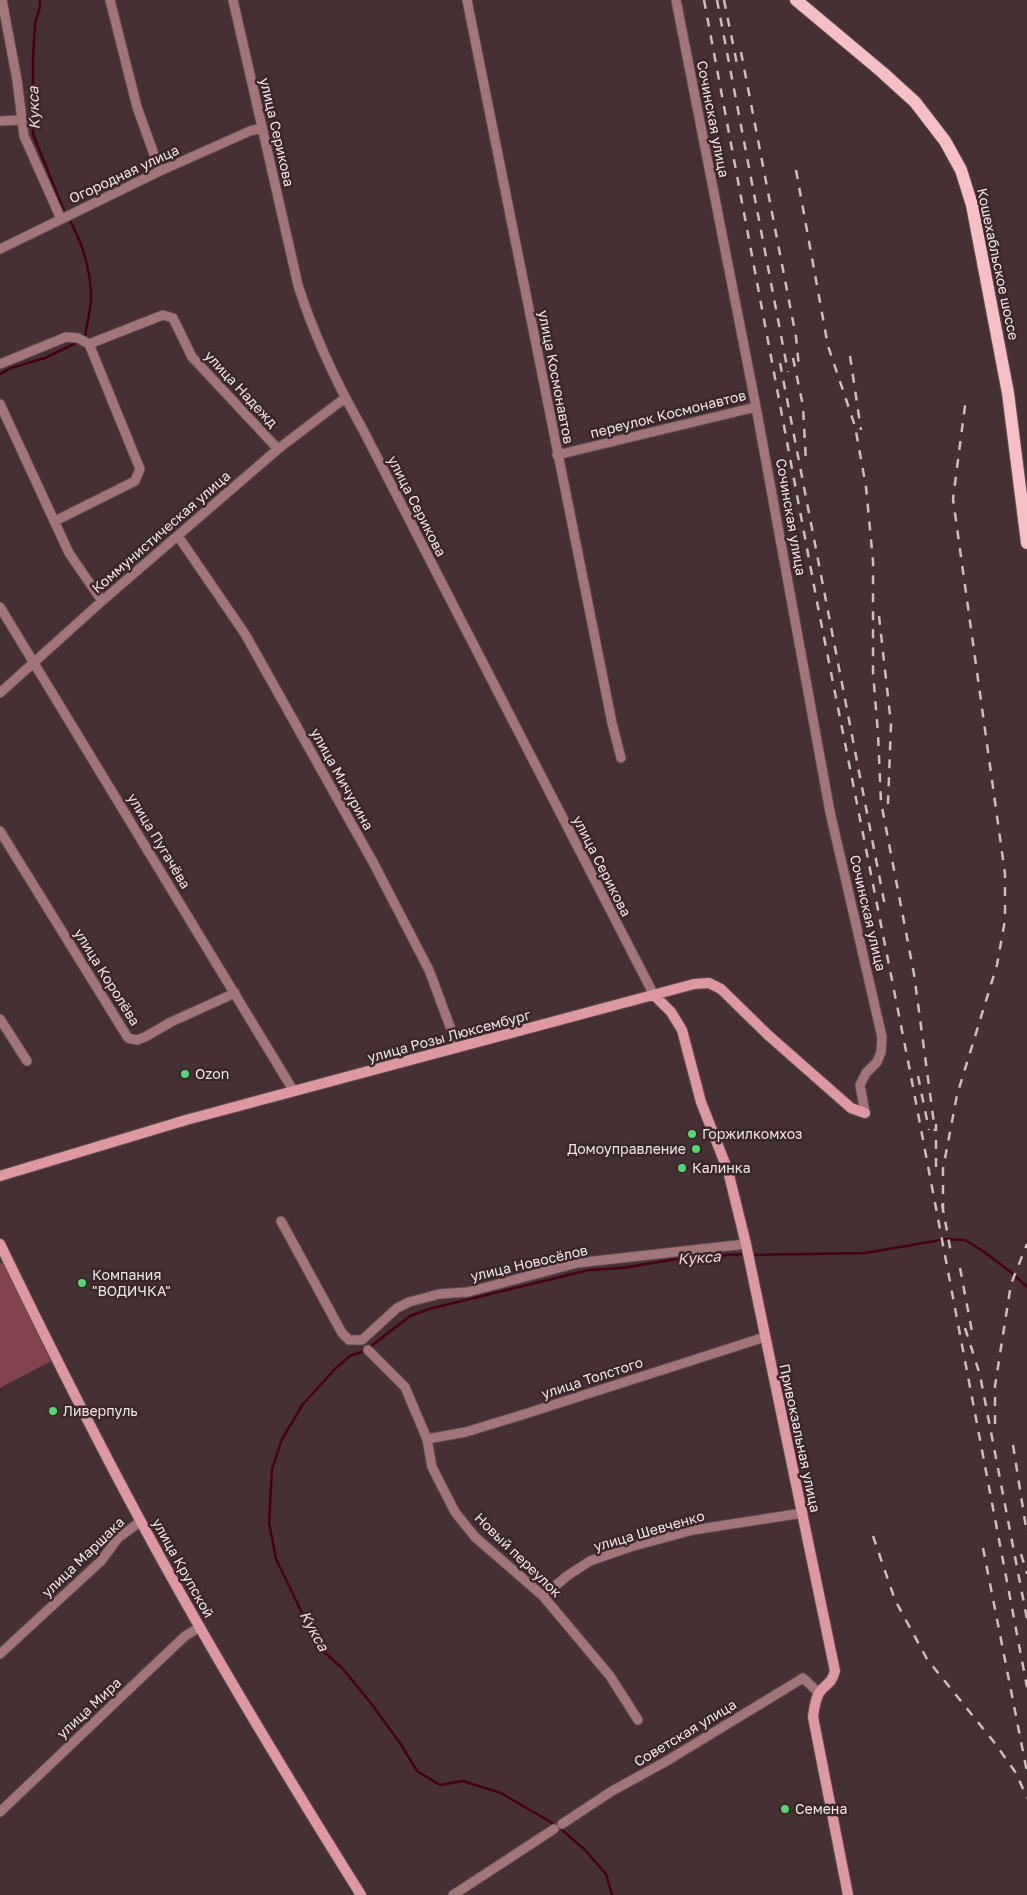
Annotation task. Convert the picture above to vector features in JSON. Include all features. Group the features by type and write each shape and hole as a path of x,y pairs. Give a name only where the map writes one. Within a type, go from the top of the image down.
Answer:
{"main road":[{"name":"Кошехабльское шоссе","path":"796,0 915,102 945,141 961,170 972,205 1008,394 1027,543"}],"street":[{"path":"2,0 17,80 24,136 61,218"},
{"path":"110,0 137,106 160,171"},
{"name":"улица Серикова","path":"233,0 298,285 311,325 345,398 654,995"},
{"name":"улица Космонавтов","path":"467,0 557,455 612,723 621,758"},
{"name":"Сочинская улица","path":"676,0 756,407 830,812 882,1037 882,1052 877,1062 866,1073 860,1086 865,1113"},
{"path":"0,121 21,120"},
{"name":"Огородная улица","path":"0,250 61,218 160,171 250,131 262,128"},
{"name":"улица Надежд","path":"89,344 163,315 173,318 192,358 278,449"},
{"path":"0,364 66,337 78,338 89,344 140,468 135,481 55,521"},
{"name":"Коммунистическая улица","path":"0,692 278,449 345,398"},
{"path":"0,404 69,553 102,601"},
{"name":"переулок Космонавтов","path":"557,455 756,407"},
{"name":"улица Мичурина","path":"178,536 245,634 356,831 429,970 458,1048"},
{"name":"улица Пугачёва","path":"0,607 292,1090"},
{"name":"улица Королёва","path":"0,831 128,1038 137,1040 145,1037 172,1022 235,994"},
{"name":"улица Розы Люксембург","path":"0,1176 292,1090 458,1048 694,984 709,983 720,988 768,1035 851,1108 865,1113"},
{"name":"Привокзальная улица","path":"654,995 671,1012 682,1030 701,1102 728,1172 748,1251 764,1337 803,1513 835,1671 832,1681 819,1693 814,1705 813,1717 848,1895"},
{"path":"0,1019 27,1061"},
{"name":"улица Новосёлов","path":"281,1221 342,1333 349,1340 362,1340 397,1308 409,1302 439,1294 468,1292 577,1263 748,1251"},
{"name":"улица Крупской","path":"0,1244 140,1521 289,1780 361,1895"},
{"name":"улица Толстого","path":"427,1439 466,1432 764,1337"},
{"name":"Новый переулок","path":"368,1350 405,1388 427,1439 432,1466 455,1512 475,1537 543,1596 610,1676 638,1720"},
{"name":"улица Шевченко","path":"543,1596 567,1576 590,1561 630,1547 693,1530 803,1513"},
{"name":"улица Маршака","path":"0,1654 101,1561 118,1538 140,1521"},
{"name":"улица Мира","path":"0,1812 185,1636 200,1627"},
{"name":"Советская улица","path":"453,1895 612,1791 673,1757 803,1678 819,1693"}],"shaded area":[{"path":"3,1262 51,1361 0,1388 0,1263"}],"waterway":[{"name":"Кукса","path":"40,0 35,23 33,59 33,134 64,211"},
{"name":"Кукса","path":"69,219 82,246 91,287 90,312 85,336"},
{"name":"Кукса","path":"0,374 11,368 45,358 76,343"},
{"name":"Кукса","path":"751,1255 865,1253 947,1239 965,1240 983,1251 1027,1287"},
{"name":"Кукса","path":"370,1347 410,1316 429,1309 589,1270 622,1268 690,1257 746,1254"},
{"name":"Кукса","path":"364,1351 350,1356 336,1368 303,1404 282,1439 272,1469 269,1522 276,1559 321,1649 343,1669 370,1702 400,1743 417,1771 440,1785 463,1781 501,1793 554,1824"},
{"name":"Кукса","path":"561,1829 585,1850 606,1874 612,1895"}],"railway":[{"path":"704,0 818,607 909,1066 1027,1687"},
{"path":"717,0 788,372"},
{"path":"724,0 737,64"},
{"path":"741,52 796,337 799,367"},
{"path":"796,170 828,346 855,426 866,487 873,561 873,672 881,802 914,974 935,1131"},
{"path":"850,356 861,430"},
{"path":"793,358 803,406 806,462"},
{"path":"780,363 885,906"},
{"path":"943,1212 943,1169 957,1095 997,965 1005,920 1005,874 953,499 966,398"},
{"path":"879,616 891,724 888,803 888,794"},
{"path":"918,1076 929,1130"},
{"path":"936,1124 936,1167"},
{"path":"942,1204 951,1253"},
{"path":"995,1424 995,1386 1011,1284 1027,1244"},
{"path":"960,1268 973,1337"},
{"path":"965,1328 980,1375 1027,1619"},
{"path":"1013,1445 1027,1534"},
{"path":"873,1536 895,1600 927,1659 994,1742 1016,1773 1027,1798"},
{"path":"983,1548 1027,1772"},
{"path":"1021,1554 1027,1574"}],"place":[{"name":"Ozon","path":"185,1074"},
{"name":"Горжилкомхоз","path":"692,1134"},
{"name":"Домоуправление","path":"696,1149"},
{"name":"Калинка","path":"682,1168"},
{"name":"Компания \"ВОДИЧКА\"","path":"82,1283"},
{"name":"Ливерпуль","path":"53,1411"},
{"name":"Семена","path":"785,1809"}]}
